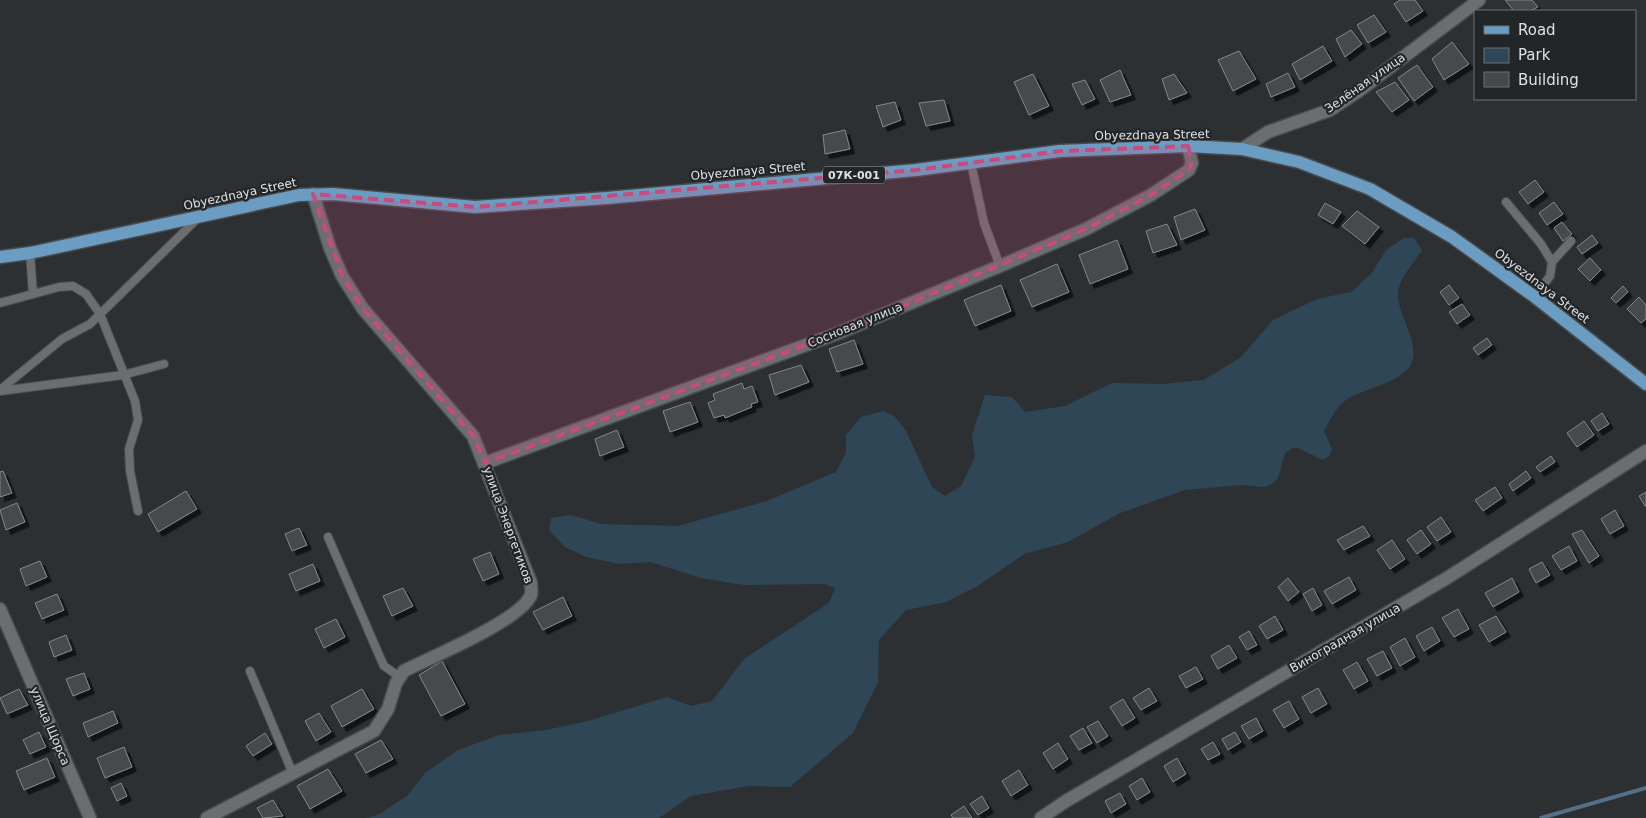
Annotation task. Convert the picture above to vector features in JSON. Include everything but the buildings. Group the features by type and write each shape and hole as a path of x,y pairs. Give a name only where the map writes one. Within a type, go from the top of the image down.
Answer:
{"main road":[{"name":"Obyezdnaya Street","path":"0,257 30,253 299,195 313,194 475,207 607,198 971,163 1060,151 1188,146 1242,150 1299,162 1370,189 1452,237 1535,297 1646,384"}],"street":[{"name":"Зелёная улица","path":"1242,150 1268,132 1330,110 1368,84 1479,0"},
{"name":"Сосновая улица","path":"485,463 836,334 1086,229 1152,195 1189,170 1192,163 1188,146"},
{"name":"улица Энергетиков","path":"313,194 330,248 347,284 363,309 473,436 531,583 531,594 520,609 497,624 404,671 400,677"},
{"name":"Виноградная улица","path":"1041,818 1066,801 1447,578 1646,452"},
{"name":"улица Щорса","path":"0,609 5,636 90,818"},
{"path":"208,818 374,731 388,708 400,677"}],"lane":[{"path":"971,163 984,223 1000,266"},
{"path":"1506,202 1541,244 1552,262"},
{"path":"0,390 62,339 90,324 200,216"},
{"path":"1535,297 1550,276 1552,262 1570,241"},
{"path":"30,253 33,294"},
{"path":"0,303 59,287 73,286 86,294 100,314 135,401 138,420 129,456 138,511"},
{"path":"0,390 123,375 164,364"},
{"path":"328,537 384,666 400,677"},
{"path":"250,671 293,774"}],"highlighted area":[{"path":"1188,146 1192,163 1189,170 1151,195 1086,229 1000,266 836,334 485,463 473,436 363,309 342,276 313,194 475,207 916,170 1060,151"}],"green space":[{"path":"1404,238 1414,238 1422,250 1403,278 1398,290 1399,305 1412,340 1413,358 1405,372 1391,381 1349,398 1337,408 1324,431 1332,449 1329,456 1323,460 1298,448 1292,448 1285,453 1278,478 1272,484 1264,487 1242,485 1185,490 1120,513 1068,542 1024,554 979,585 946,602 906,610 879,640 878,682 853,733 790,787 749,786 691,796 659,818 366,818 380,814 407,796 425,773 458,750 499,735 546,730 588,721 667,697 691,706 712,701 744,659 829,603 835,588 824,584 744,585 701,578 651,562 620,564 586,557 565,547 549,530 551,518 571,515 601,524 678,526 767,501 836,472 846,453 846,435 861,417 883,411 895,417 906,431 932,487 945,496 961,486 975,457 972,435 985,395 1012,397 1025,412 1065,406 1112,383 1163,384 1204,380 1241,357 1273,320 1317,299 1351,292 1371,274 1386,250"}],"waterway":[{"path":"1541,818 1646,788"}]}
